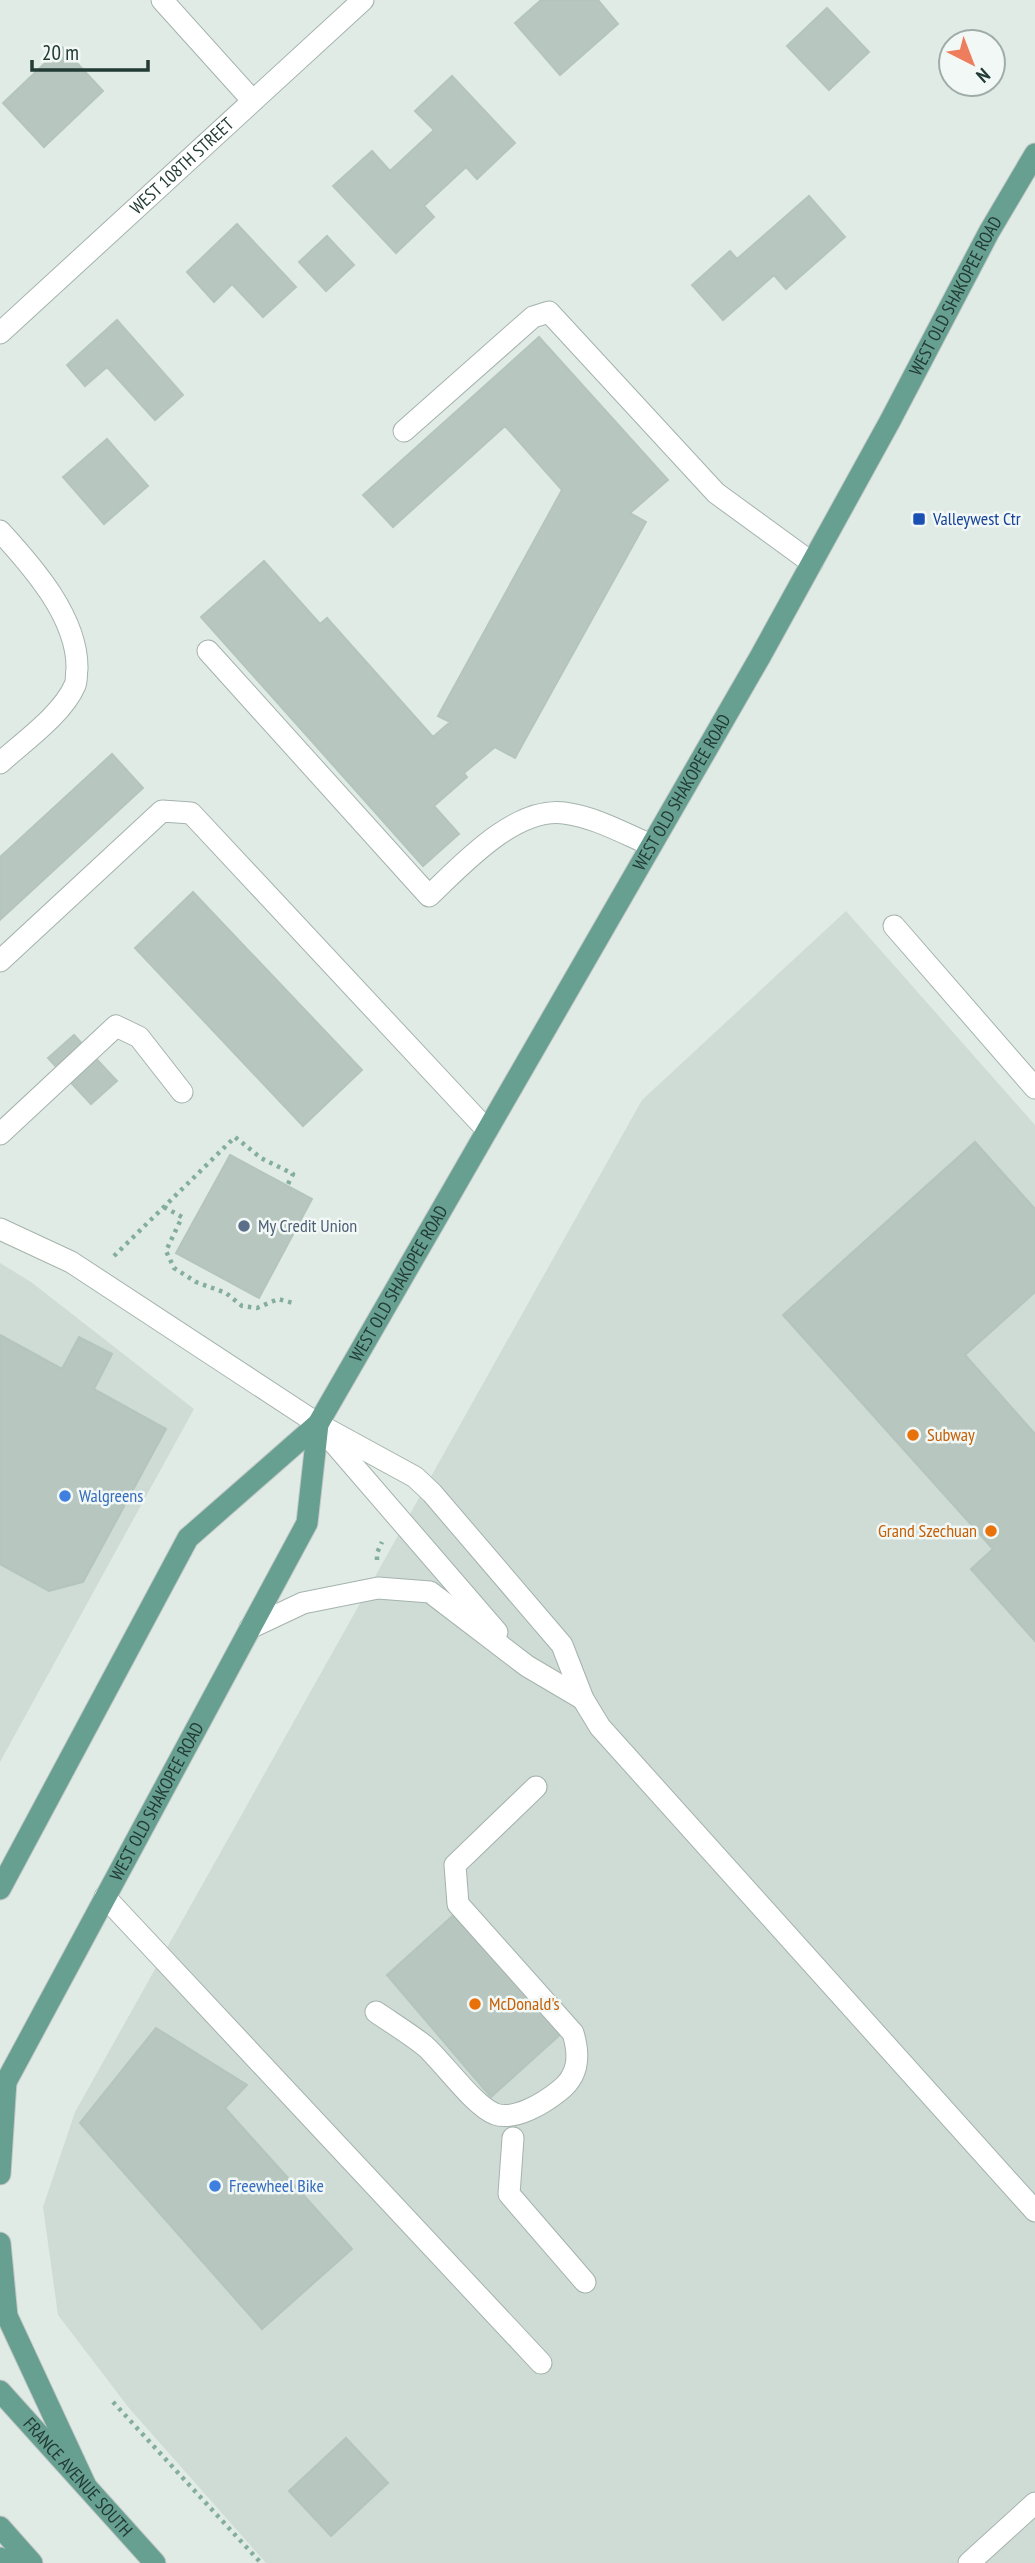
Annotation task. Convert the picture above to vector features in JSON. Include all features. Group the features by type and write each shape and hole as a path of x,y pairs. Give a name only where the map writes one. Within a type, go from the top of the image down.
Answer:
{"main road":[{"name":"WEST OLD SHAKOPEE ROAD","path":"0,1889 188,1538 318,1424 812,563 989,232 1033,160"},
{"name":"WEST OLD SHAKOPEE ROAD","path":"3,2087 307,1523 318,1424"},
{"path":"0,2174 3,2087"},
{"path":"0,2243 7,2316 86,2486"},
{"name":"FRANCE AVENUE SOUTH","path":"0,2391 155,2563"},
{"path":"0,2526 32,2563"},
{"path":"0,2558 9,2563"}],"street":[{"path":"162,0 253,101"},
{"name":"WEST 108TH STREET","path":"0,333 363,0"},
{"path":"404,431 533,317 549,312 716,493 812,563"},
{"path":"0,531 43,584 69,625 77,651 76,684 60,708 0,763"},
{"path":"208,651 429,897 471,856 503,832 532,817 562,813 588,818 651,845"},
{"path":"0,961 162,811 191,813 487,1130"},
{"path":"894,926 1035,1088"},
{"path":"0,1134 116,1026 139,1037 182,1092"},
{"path":"0,1229 71,1262 318,1424 415,1477 432,1493 562,1644 583,1699 600,1727 1035,2211"},
{"path":"318,1424 527,1666"},
{"path":"250,1628 303,1603 378,1588 430,1592 527,1666 583,1699"},
{"path":"376,2012 424,2045 482,2106 496,2115 512,2115 532,2108 560,2091 572,2078 577,2067 578,2051 573,2033 458,1904 455,1865 536,1787"},
{"path":"105,1897 541,2363"},
{"path":"513,2138 509,2194 586,2282"},
{"path":"969,2563 1035,2503"}],"path":[{"path":"93,1276 235,1137 261,1158 293,1174 287,1186"},
{"path":"164,1207 182,1217 166,1251 174,1268 197,1282 226,1293 242,1307 257,1308 278,1300 293,1303"},
{"path":"378,1567 377,1553 387,1532"},
{"path":"113,2402 261,2563"}],"shaded area":[{"path":"846,911 1035,1125 1035,2563 266,2563 129,2408 58,2315 43,2207 75,2112 642,1100"},
{"path":"0,1263 31,1282 194,1409 0,1762"}],"building":[{"path":"541,0 598,0 618,24 560,75 515,23"},
{"path":"827,8 869,52 829,90 787,46"},
{"path":"62,47 103,91 44,147 3,103"},
{"path":"452,76 515,143 477,179 466,167 424,206 434,217 396,253 333,186 372,151 390,171 434,130 415,111"},
{"path":"809,196 845,237 786,289 774,275 723,320 692,285 730,251 737,259"},
{"path":"237,224 296,287 263,317 232,284 214,302 187,272"},
{"path":"327,236 354,265 326,291 299,262"},
{"path":"117,320 183,395 155,420 107,367 85,386 67,365"},
{"path":"539,337 668,480 630,513 646,522 515,758 495,747 464,773 467,777 434,806 459,834 423,866 201,617 264,561 320,624 327,618 433,737 450,722 438,716 562,490 505,426 393,527 363,495"},
{"path":"107,439 148,486 104,524 63,477"},
{"path":"112,754 143,788 0,920 0,857"},
{"path":"193,892 362,1070 303,1126 135,948"},
{"path":"74,1035 117,1081 91,1104 48,1058"},
{"path":"975,1142 1035,1209 1035,1292 965,1355 1035,1434 1035,1641 971,1569 993,1549 783,1315"},
{"name":"My Credit Union","path":"230,1155 312,1199 259,1298 176,1253"},
{"name":"Walgreens","path":"0,1335 62,1369 79,1337 112,1354 94,1389 166,1429 83,1582 49,1591 0,1564"},
{"name":"McDonald's","path":"457,1912 562,2033 491,2097 387,1975"},
{"name":"Freewheel Bike","path":"156,2028 247,2085 225,2108 352,2249 262,2329 80,2123"},
{"path":"346,2438 388,2483 331,2536 289,2491"}],"place":[{"name":"Valleywest Ctr","path":"919,519"},
{"name":"My Credit Union","path":"244,1226"},
{"name":"Subway","path":"913,1435"},
{"name":"Walgreens","path":"65,1496"},
{"name":"Grand Szechuan","path":"991,1531"},
{"name":"McDonald's","path":"475,2004"},
{"name":"Freewheel Bike","path":"215,2186"}]}
